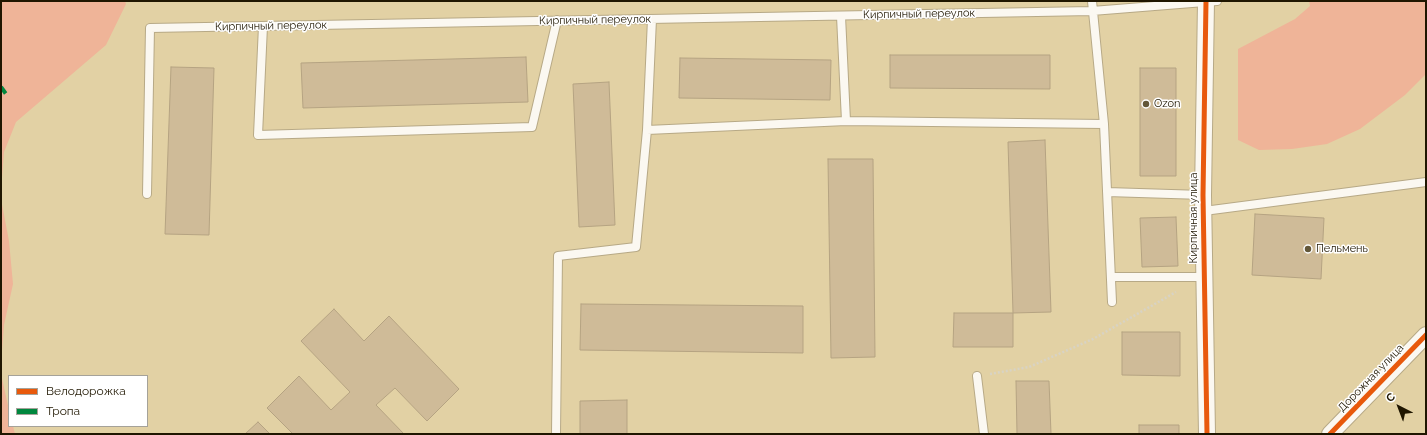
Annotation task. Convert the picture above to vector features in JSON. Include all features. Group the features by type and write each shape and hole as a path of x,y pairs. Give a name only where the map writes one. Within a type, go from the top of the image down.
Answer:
{"street":[{"name":"Кирпичная улица","path":"1207,434 1203,195 1210,1"},
{"name":"Дорожная улица","path":"1330,434 1426,335"}],"lane":[{"path":"1092,1 1104,124 1112,302"},
{"name":"Кирпичный переулок","path":"147,194 150,28 1092,11 1210,1"},
{"path":"841,16 846,121"},
{"path":"556,434 558,256 636,247 647,130 652,19"},
{"path":"263,26 258,135 532,127 557,20"},
{"path":"647,130 846,121 1104,124"},
{"path":"1204,211 1426,182"},
{"path":"1107,192 1203,195"},
{"path":"1111,277 1205,277"},
{"path":"977,376 984,434"}],"path":[{"path":"977,376 1029,367 1093,339 1179,290"}],"shaded area":[{"path":"1,1 125,1 126,4 106,45 16,122 4,152 1,191"},
{"path":"1309,1 1426,1 1426,74 1405,95 1360,129 1327,144 1292,149 1259,150 1238,140 1238,49 1295,19 1310,6"},
{"path":"1,199 9,241 13,284 4,325 1,364"},
{"path":"1,374 8,406 8,427 13,427 15,434 1,434"}],"building":[{"path":"890,55 1050,55 1050,89 890,88"},
{"path":"526,57 528,102 303,108 301,63"},
{"path":"680,58 831,60 830,100 679,98"},
{"path":"171,67 214,68 209,235 165,234"},
{"path":"1140,68 1176,68 1176,176 1140,176"},
{"path":"609,82 615,225 579,227 573,84"},
{"path":"1045,140 1051,312 1013,313 1008,142"},
{"path":"828,159 873,159 875,357 831,358"},
{"path":"1255,214 1324,218 1321,279 1252,275"},
{"path":"1176,217 1178,266 1142,267 1140,218"},
{"path":"581,304 803,306 803,353 580,350"},
{"path":"334,309 364,341 389,316 459,389 427,421 395,388 376,405 404,434 291,434 292,433 267,408 299,376 331,410 350,392 301,341"},
{"path":"954,313 1013,313 1013,347 953,347"},
{"path":"1122,332 1180,332 1180,376 1122,375"},
{"path":"1016,381 1049,381 1051,434 1017,434"},
{"path":"627,400 627,434 580,434 580,401"},
{"path":"258,422 270,434 245,434"},
{"path":"1139,425 1179,425 1179,434 1139,434"}],"marked path":[{"path":"1,87 6,94"}],"cycle path":[{"path":"1206,1 1203,195 1207,434"},
{"path":"1330,434 1426,335"}],"place":[{"name":"Ozon","path":"1146,104"},
{"name":"Пельмень","path":"1308,249"}]}
